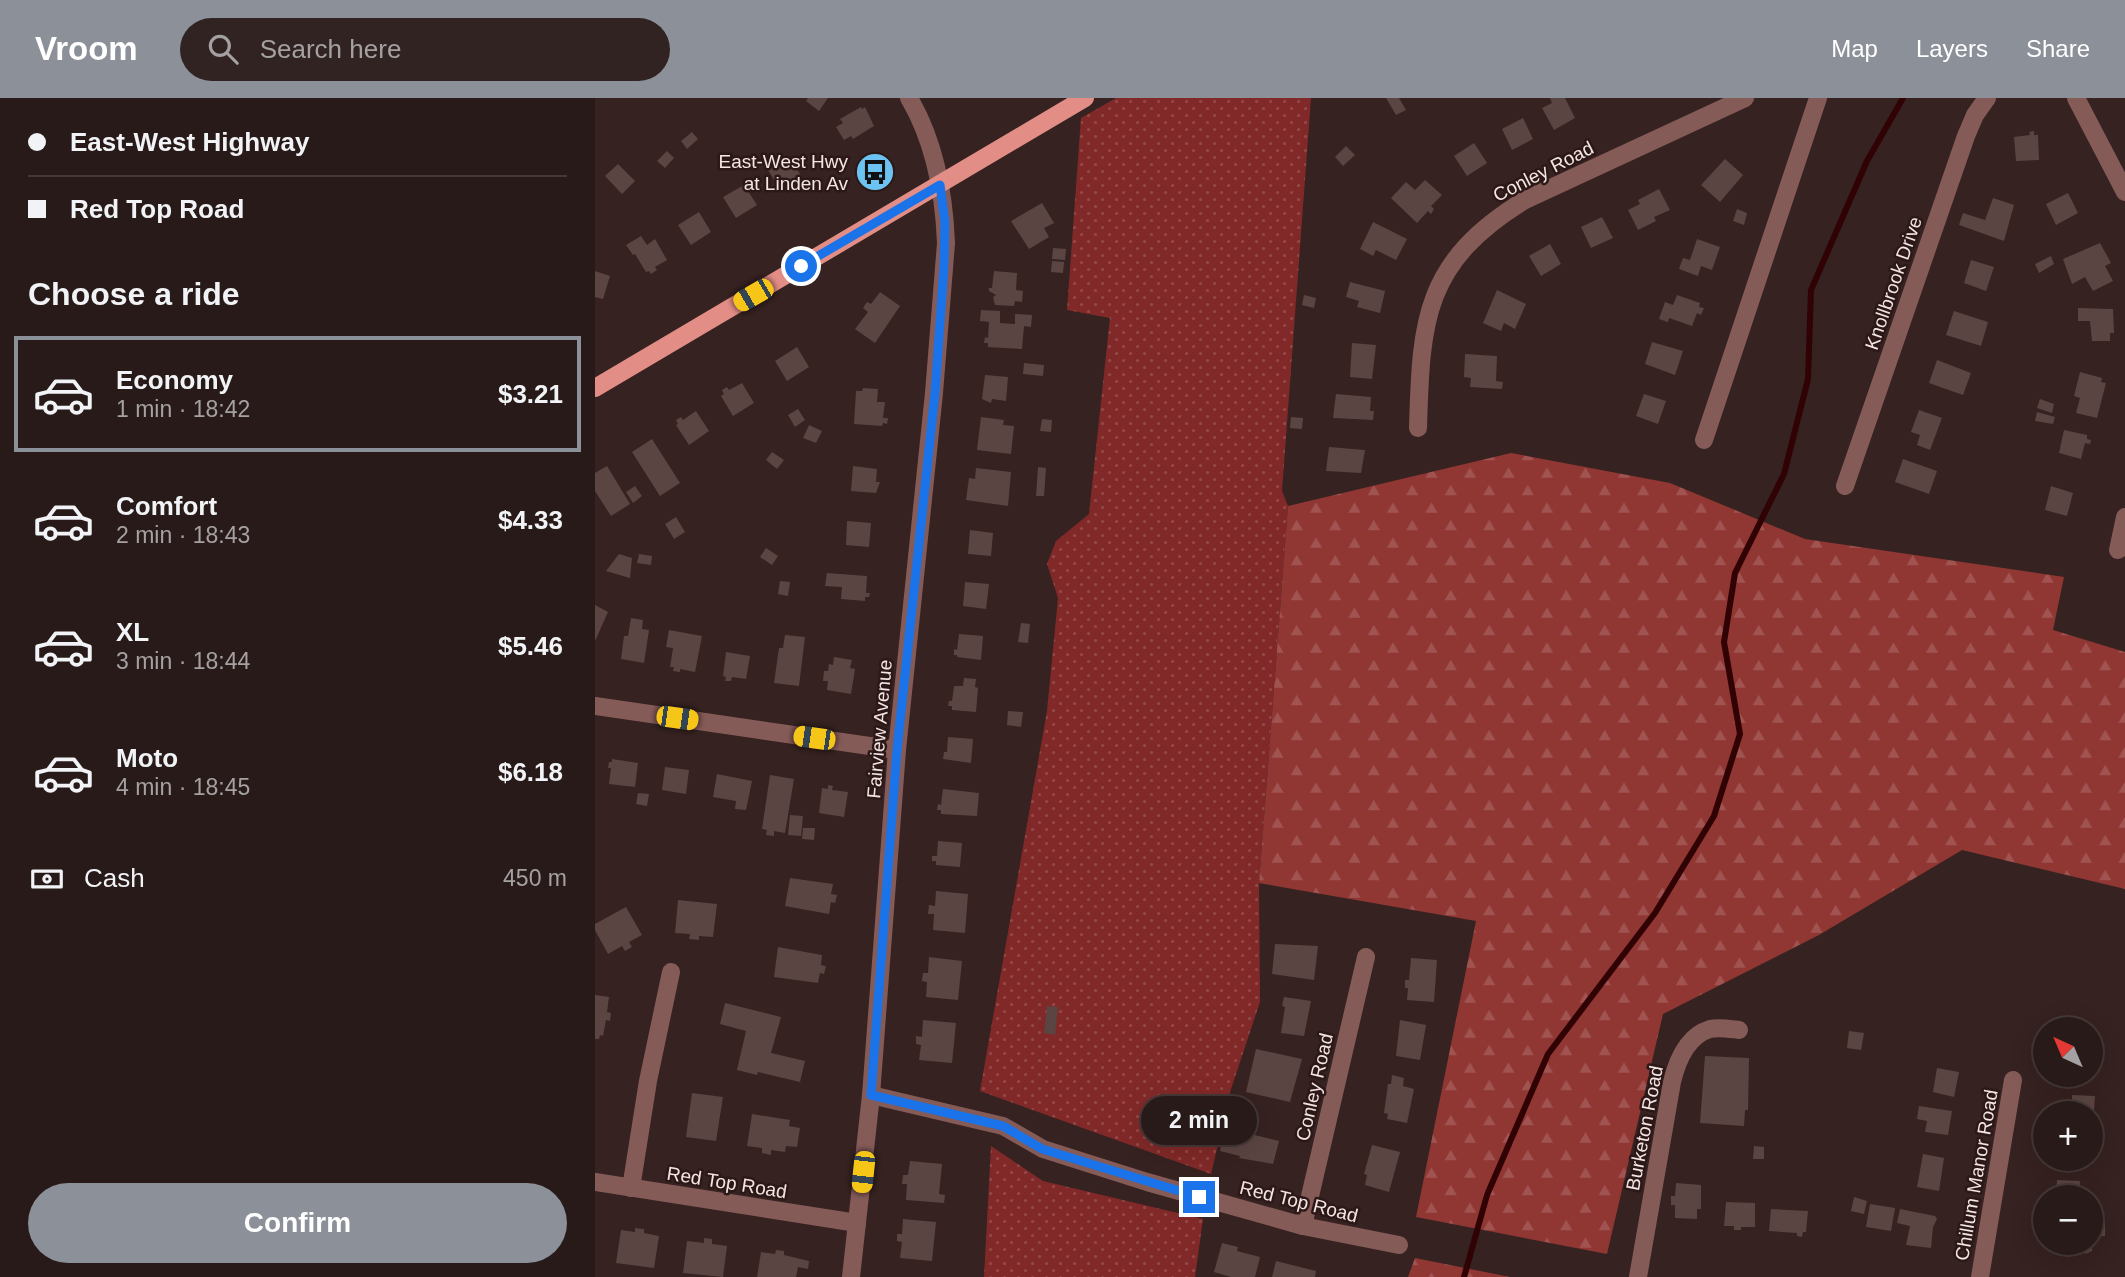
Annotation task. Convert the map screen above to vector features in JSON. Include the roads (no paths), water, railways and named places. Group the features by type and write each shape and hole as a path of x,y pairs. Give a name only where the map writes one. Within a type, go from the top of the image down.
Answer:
{"main road":[{"path":"595,388 1085,98"}],"street":[{"name":"Fairview Avenue","path":"851,1277 871,1095 897,750 935,393 944,279 945,222 934,152 909,98"},
{"name":"Conley Road","path":"1418,428 1420,366 1426,323 1443,278 1469,242 1502,214 1525,201 1745,98"},
{"path":"1704,440 1818,98"},
{"name":"Knollbrook Drive","path":"1845,486 1966,136 1975,115 1987,98"},
{"path":"2076,98 2125,192"},
{"path":"2118,550 2125,517"},
{"path":"595,706 897,750"},
{"name":"Conley Road","path":"1303,1226 1366,957"},
{"path":"631,1188 648,1082 671,972"},
{"name":"Burketon Road","path":"1639,1277 1672,1083 1680,1058 1697,1035 1713,1028 1739,1030"},
{"name":"Chillum Manor Road","path":"1980,1277 2013,1080"},
{"name":"Red Top Road","path":"871,1095 1003,1126 1042,1149 1303,1226 1399,1245"},
{"name":"Red Top Road","path":"595,1182 857,1223"}],"waterway":[{"path":"1464,1277 1487,1195 1548,1054 1655,913 1714,816 1740,734 1724,642 1735,573 1784,474 1808,379 1811,290 1867,161 1903,98"}],"place":[{"name":"East-West Hwy at Linden Av","path":"875,172"}]}
